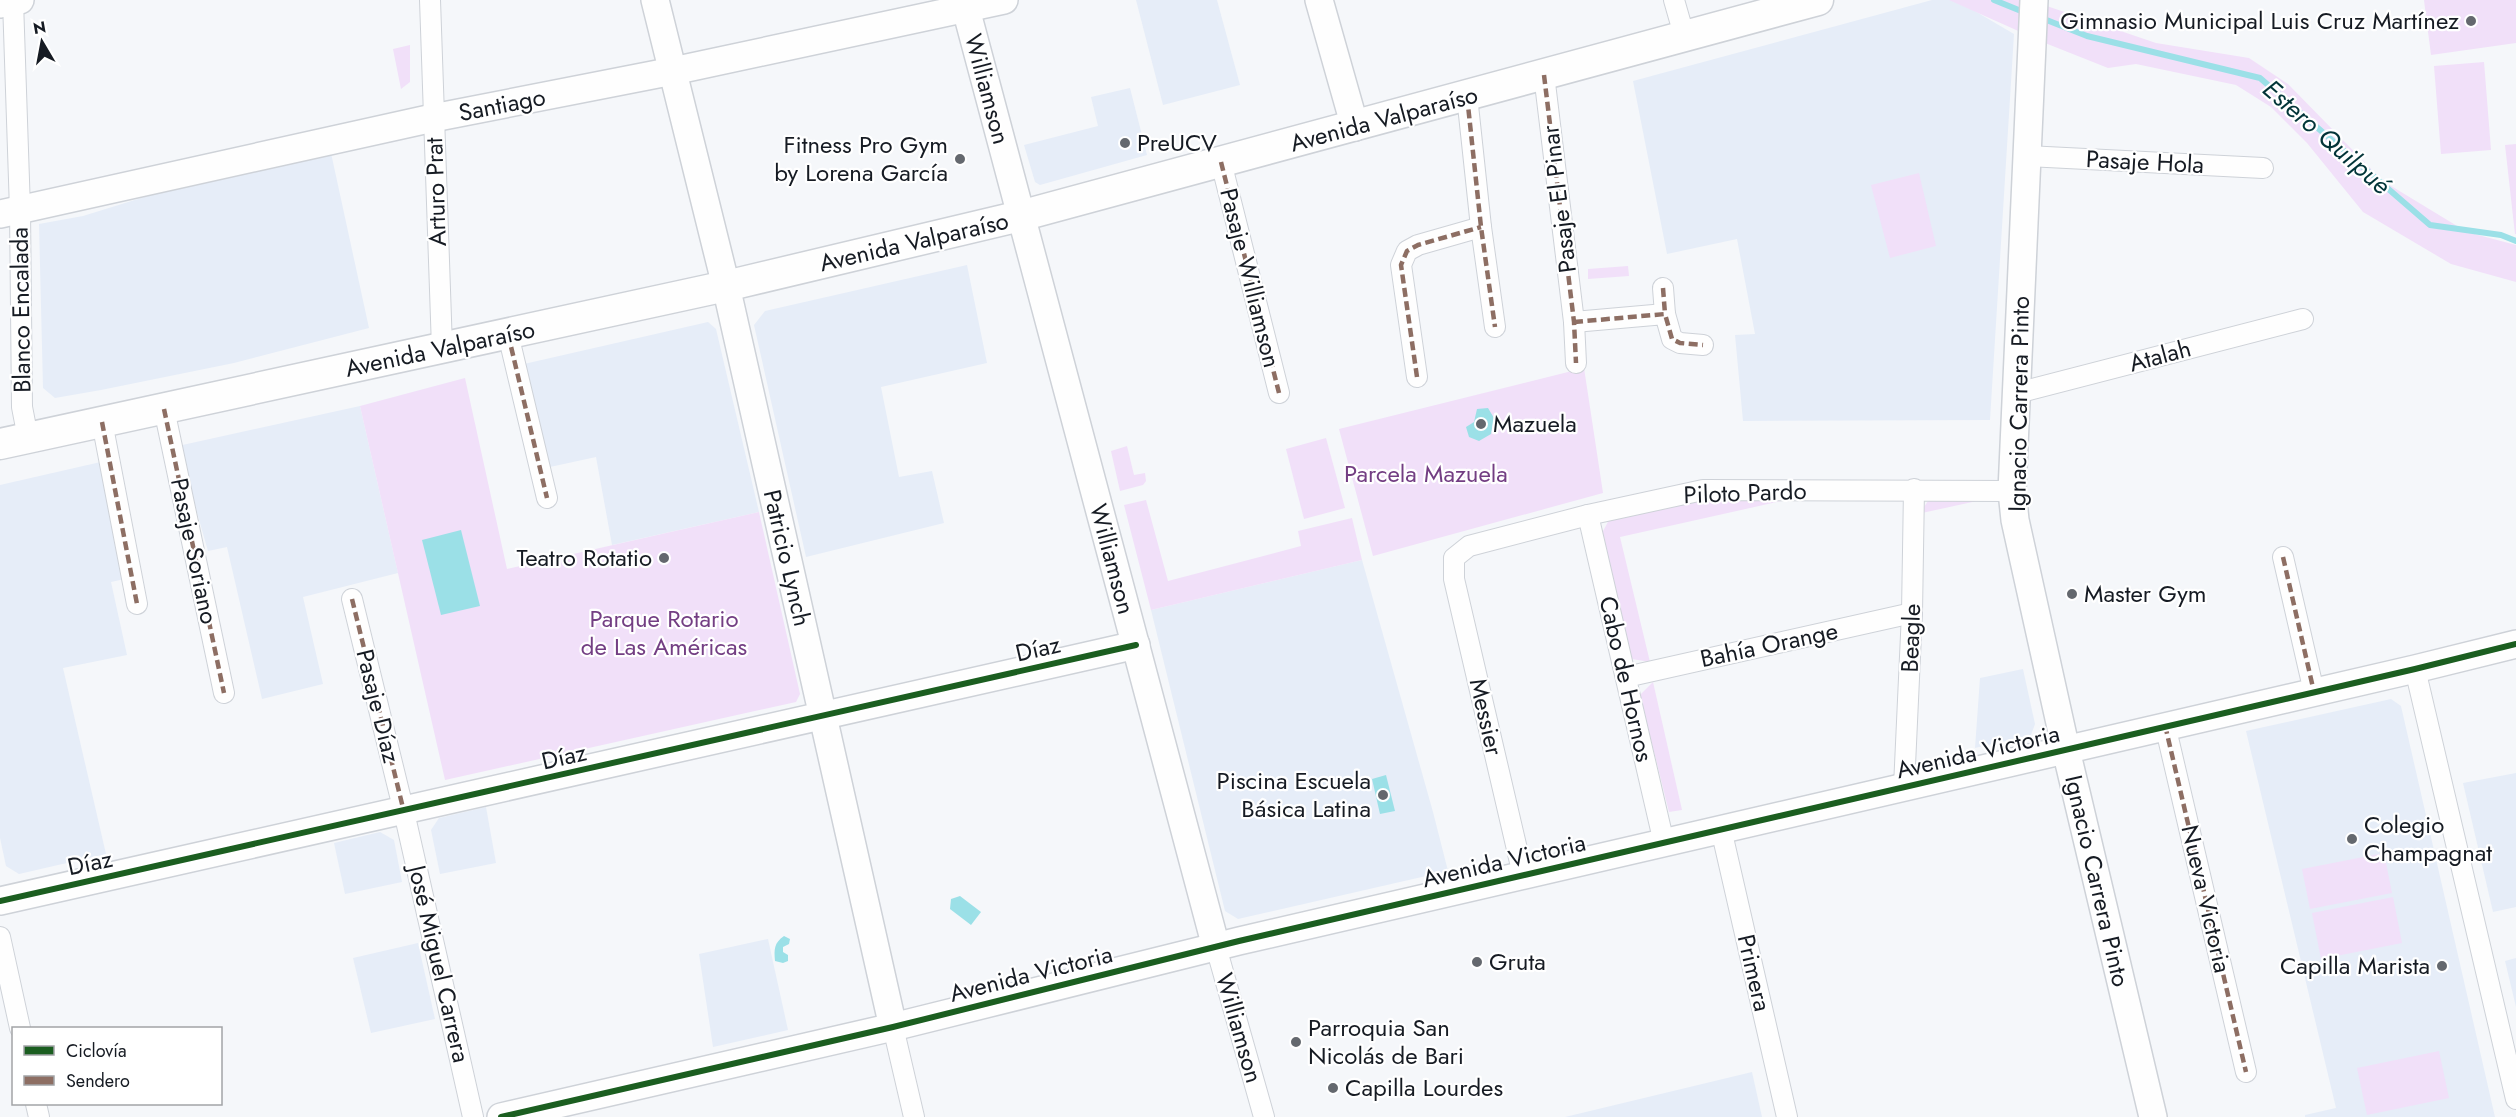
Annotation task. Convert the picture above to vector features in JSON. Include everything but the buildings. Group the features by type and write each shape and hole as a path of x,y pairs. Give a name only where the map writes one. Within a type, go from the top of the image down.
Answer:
{"main road":[{"name":"Avenida Valparaíso","path":"14,441 726,286 1020,216 1818,0"}],"street":[{"name":"Arturo Prat","path":"430,0 442,348"},
{"name":"Patricio Lynch","path":"655,0 726,286 914,1117"},
{"name":"Santiago","path":"10,212 433,118 674,71 964,5 1004,0"},
{"path":"1319,0 1355,127"},
{"path":"1674,0 1684,35"},
{"name":"Ignacio Carrera Pinto","path":"2034,0 2012,491 2015,520 2066,750 2153,1117"},
{"name":"Blanco Encalada","path":"11,2 10,212 22,407 14,441"},
{"name":"Williamson","path":"964,5 1216,947 1264,1117"},
{"name":"Pasaje El Pinar","path":"1544,75 1574,322 1576,363"},
{"path":"1467,96 1481,227 1495,327"},
{"name":"Pasaje Hola","path":"2027,156 2263,168"},
{"name":"Pasaje Williamson","path":"1221,162 1279,393"},
{"path":"1417,377 1401,265 1407,251 1418,245 1481,227"},
{"path":"1664,288 1665,314 1672,339 1680,343 1703,345"},
{"path":"1574,322 1665,314"},
{"name":"Atalah","path":"2017,393 2303,319"},
{"path":"508,334 547,498"},
{"name":"Pasaje Soriano","path":"164,409 224,693"},
{"path":"102,422 137,604"},
{"name":"Beagle","path":"1904,787 1912,613 1914,489"},
{"name":"Piloto Pardo","path":"1454,558 1469,546 1703,490 2012,491"},
{"name":"Cabo de Hornos","path":"1588,516 1664,843"},
{"path":"2283,557 2314,692"},
{"name":"Messier","path":"1454,558 1454,579 1524,875"},
{"name":"Pasaje Díaz","path":"352,599 404,812"},
{"name":"Bahía Orange","path":"1626,677 1912,613"},
{"name":"Avenida Victoria","path":"501,1117 893,1027 1216,947 2516,644"},
{"name":"Díaz","path":"0,901 404,812 1136,645"},
{"path":"2415,669 2516,1099"},
{"name":"Nueva Victoria","path":"2165,725 2246,1072"},
{"name":"José Miguel Carrera","path":"404,812 473,1117"},
{"name":"Primera","path":"1721,830 1787,1117"},
{"path":"0,937 20,1027"}],"shaded area":[{"path":"1136,0 1217,0 1240,85 1163,105"},
{"path":"1932,0 1956,0 2014,34 1990,420 1743,421 1735,335 1755,334 1737,239 1667,254 1633,81"},
{"path":"1130,88 1147,155 1040,185 1035,182 1024,145 1098,126 1091,97"},
{"path":"331,153 369,328 234,363 101,390 55,398 43,388 39,224 83,216 167,190"},
{"path":"967,265 987,363 881,387 899,477 932,471 944,523 806,557 754,325 765,311"},
{"path":"708,322 716,329 759,512 612,545 596,457 550,467 524,364"},
{"path":"360,406 398,573 303,597 323,684 262,699 227,547 208,551 178,446"},
{"path":"105,461 129,578 111,582 127,655 63,668 106,854 19,874 6,866 0,838 0,485"},
{"path":"1362,560 1448,871 1238,919 1225,911 1151,610"},
{"path":"2023,669 2035,724 2031,735 1975,748 1980,678"},
{"name":"Colegio Champagnat","path":"2391,699 2401,706 2495,1117 2305,1117 2305,1115 2336,1108 2246,731"},
{"name":"Colegio Champagnat","path":"2516,773 2516,907 2493,912 2463,783"},
{"path":"486,807 496,863 440,874 431,830 439,818"},
{"path":"380,832 394,840 402,882 345,894 334,843"},
{"path":"768,939 788,1030 713,1047 699,954"},
{"path":"418,943 435,1019 371,1033 353,958"},
{"path":"2516,958 2516,1007 2505,961"},
{"path":"1752,1072 1762,1117 1565,1117"}],"green space":[{"path":"1949,0 2029,0 2156,43 2249,58 2288,84 2383,181 2467,232 2516,245 2516,282 2451,264 2363,212 2307,143 2271,107 2236,85 2136,64 2108,68"},
{"name":"Gimnasio Municipal Luis Cruz Martínez","path":"2424,0 2516,0 2516,43 2431,55"},
{"path":"410,45 410,82 401,89 393,49"},
{"path":"2484,62 2491,150 2441,154 2434,66"},
{"path":"2516,144 2516,234 2515,234 2505,145"},
{"path":"1919,173 1936,246 1890,258 1871,185"},
{"path":"1628,266 1629,276 1588,279 1588,269"},
{"name":"Parcela Mazuela","path":"1584,368 1603,493 1373,556 1339,429"},
{"name":"Parque Rotario de Las Américas","path":"465,378 507,569 759,512 800,694 796,702 445,780 360,406"},
{"path":"1326,438 1345,508 1304,519 1286,449"},
{"path":"1127,446 1134,475 1145,473 1146,481 1143,485 1120,491 1111,451"},
{"path":"1977,497 1977,501 1922,513 1928,501 1934,499"},
{"path":"1707,499 1786,500 1620,537 1650,662 1632,659 1602,533 1609,520"},
{"path":"1146,500 1168,581 1301,546 1298,531 1352,518 1362,560 1151,610 1124,505"},
{"path":"1653,682 1682,810 1669,812 1640,695"},
{"path":"2384,853 2392,893 2310,909 2302,869"},
{"path":"2393,897 2402,943 2321,959 2312,913"},
{"path":"2439,1051 2449,1098 2367,1115 2357,1068"}],"water":[{"name":"Mazuela","path":"1488,408 1494,418 1491,434 1479,441 1469,437 1466,427 1474,422 1477,409"},
{"path":"461,530 480,606 441,615 422,540"},
{"name":"Piscina Escuela Básica Latina","path":"1386,775 1395,811 1380,814 1372,779"},
{"path":"960,896 981,912 971,925 950,909 951,899"},
{"path":"784,936 790,939 789,944 783,947 783,952 788,955 788,961 783,963 775,961 775,947"}],"waterway":[{"name":"Estero Quilpué","path":"1994,0 2026,13"},
{"name":"Estero Quilpué","path":"2039,17 2087,36 2260,78 2430,225 2501,235 2516,241"}],"marked path":[{"path":"1544,75 1574,322 1576,363"},
{"path":"1467,96 1481,227 1495,327"},
{"path":"1221,162 1279,393"},
{"path":"1417,377 1401,265 1407,251 1418,245 1481,227"},
{"path":"1663,288 1665,314"},
{"path":"1574,322 1665,314 1672,339 1680,343 1703,345"},
{"path":"508,334 547,498"},
{"path":"164,409 224,693"},
{"path":"102,422 137,604"},
{"path":"2283,557 2314,692"},
{"path":"352,599 404,812"},
{"path":"2165,725 2246,1072"}],"cycle path":[{"path":"501,1117 893,1027 1239,941 2516,644"},
{"path":"0,901 1136,645"}],"place":[{"name":"Gimnasio Municipal Luis Cruz Martínez","path":"2471,21"},
{"name":"PreUCV","path":"1125,143"},
{"name":"Fitness Pro Gym by Lorena García","path":"960,159"},
{"name":"Mazuela","path":"1481,424"},
{"name":"Teatro Rotatio","path":"664,558"},
{"name":"Master Gym","path":"2072,594"},
{"name":"Piscina Escuela Básica Latina","path":"1383,795"},
{"name":"Colegio Champagnat","path":"2352,839"},
{"name":"Gruta","path":"1477,962"},
{"name":"Capilla Marista","path":"2442,966"},
{"name":"Parroquia San Nicolás de Bari","path":"1296,1042"},
{"name":"Capilla Lourdes","path":"1333,1088"}]}
